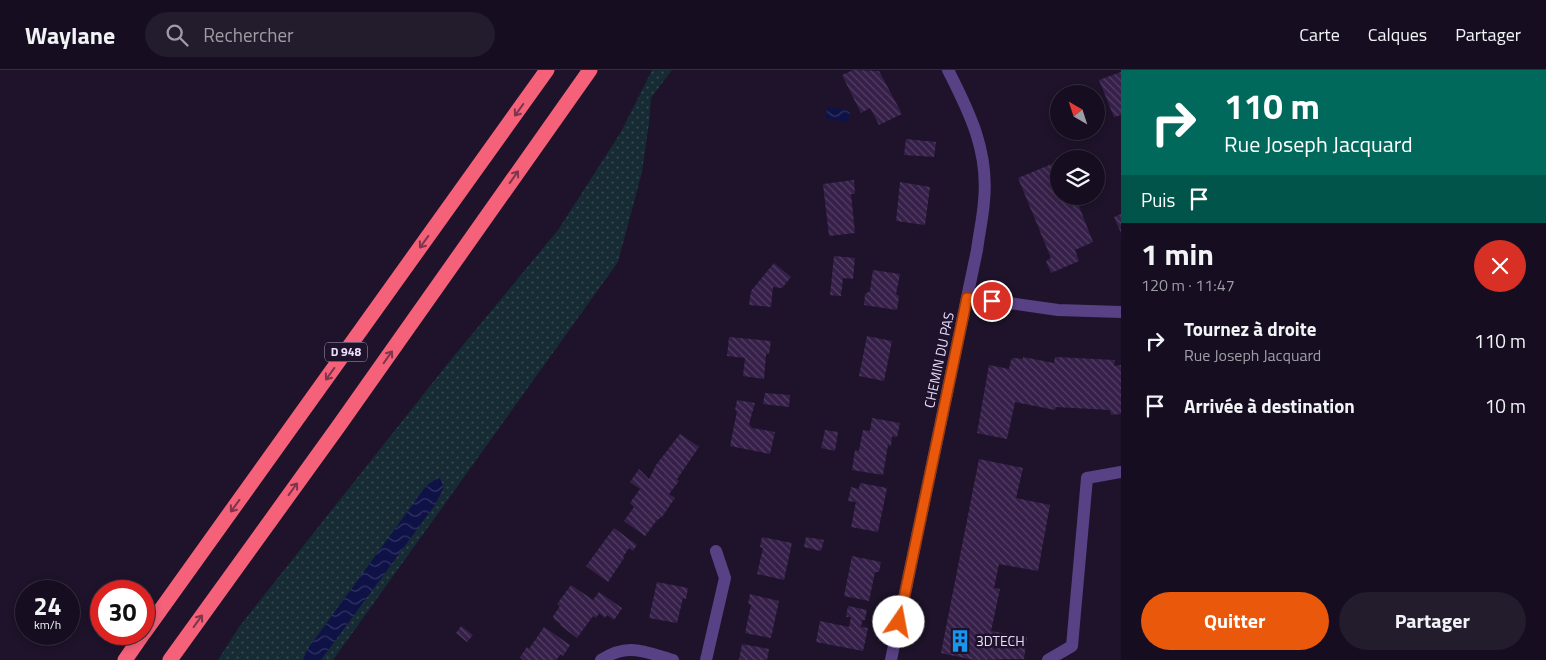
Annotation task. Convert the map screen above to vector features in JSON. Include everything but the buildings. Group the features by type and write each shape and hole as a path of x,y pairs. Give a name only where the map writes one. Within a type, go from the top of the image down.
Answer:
{"highway":[{"name":"D 948","path":"155,619 547,70"},
{"name":"D 948","path":"170,660 338,427 590,70"},
{"name":"D 948","path":"124,660 136,645"}],"street":[{"name":"CHEMIN DU PAS","path":"892,660 977,250 984,200 985,172 980,145 971,115 948,70"},
{"path":"967,298 1058,310 1121,312"},
{"path":"1048,660 1072,646 1087,478 1121,472"},
{"path":"706,660 725,578 716,551"},
{"path":"601,660 613,652 632,649 673,660"}],"shaded area":[{"path":"652,70 672,70 651,98 642,172 618,262 333,660 218,660 239,627 449,362 558,230 621,132"}],"water":[{"path":"827,107 850,111 848,122 826,119"},
{"path":"439,477 444,487 435,505 321,660 303,660 307,650 426,486"}],"place":[{"name":"3DTECH","path":"960,641"}],"route":[{"path":"899,622 967,298 992,301"}]}
